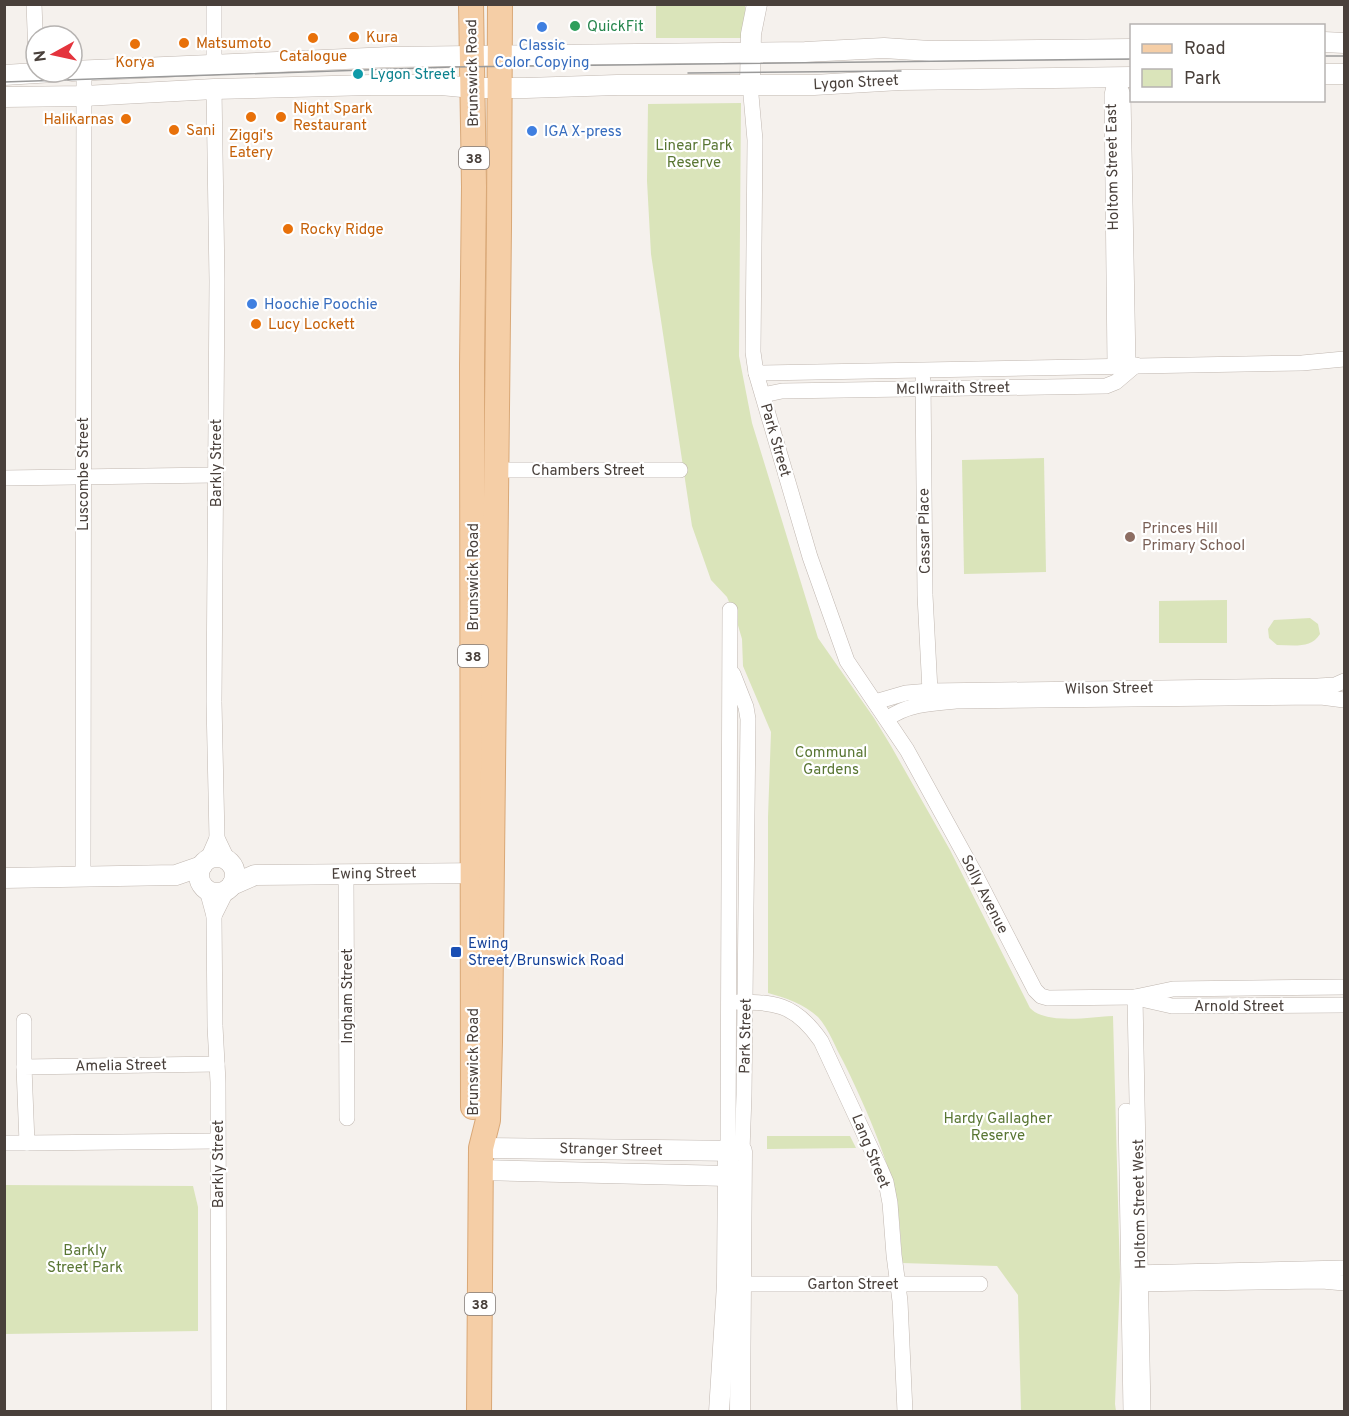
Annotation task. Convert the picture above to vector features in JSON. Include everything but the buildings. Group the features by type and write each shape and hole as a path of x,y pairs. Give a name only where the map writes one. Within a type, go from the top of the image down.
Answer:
{"main road":[{"name":"Brunswick Road","path":"471,4 473,229 484,471 483,873 473,1120 481,1159 480,1412"},
{"name":"Brunswick Road","path":"484,471 500,228 500,4"},
{"path":"473,229 500,228"}],"street":[{"path":"34,4 35,24"},
{"path":"214,4 214,89"},
{"name":"Park Street","path":"757,6 762,28 756,53 752,338 756,373 826,604 849,664 887,719"},
{"path":"1325,42 1344,43"},
{"name":"Lygon Street","path":"84,71 391,57 756,53 884,48 930,51 1124,49"},
{"path":"1124,49 1124,78"},
{"path":"1081,50 1081,78"},
{"path":"4,75 24,73"},
{"path":"1325,74 1344,74"},
{"name":"Lygon Street","path":"4,97 406,85 500,88 814,85 900,80 1124,78"},
{"name":"Holtom Street East","path":"1124,78 1126,365"},
{"name":"Luscombe Street","path":"81,84 84,96 83,877"},
{"name":"Barkly Street","path":"214,89 217,281 214,702 217,838 229,875 214,916"},
{"name":"McIlwraith Street","path":"756,373 1302,363 1344,359"},
{"name":"McIlwraith Street","path":"763,395 782,391 1106,386 1116,382 1126,365"},
{"name":"Cassar Place","path":"923,371 925,595 930,691"},
{"name":"Chambers Street","path":"484,471 680,470"},
{"path":"4,478 216,475"},
{"name":"Park Street","path":"730,610 729,1002 735,1151 728,1176 740,1412"},
{"name":"Park Street","path":"719,1412 733,1284 735,1151 745,1002 748,719 746,707 729,663"},
{"name":"Wilson Street","path":"875,702 906,693 930,691 1318,686 1335,685 1344,681"},
{"name":"Wilson Street","path":"887,719 896,712 910,707 956,701 1321,697 1344,700"},
{"name":"Solly Avenue","path":"887,719 907,750 974,870 1035,990 1041,996 1048,998 1130,997"},
{"name":"Barkly Street","path":"217,838 204,876 214,916 219,1412"},
{"path":"217,858 229,875 217,893 204,876 217,858"},
{"name":"Ingham Street","path":"346,873 347,1118"},
{"name":"Ewing Street","path":"229,875 483,873"},
{"path":"4,878 204,876"},
{"name":"Arnold Street","path":"1130,997 1173,989 1344,987"},
{"name":"Arnold Street","path":"1130,997 1172,1006 1344,1005"},
{"name":"Holtom Street West","path":"1130,997 1135,1278 1143,1412"},
{"name":"Lang Street","path":"729,1002 764,1002 789,1009 809,1024 821,1041 886,1182 903,1342 905,1412"},
{"path":"24,1021 27,1143"},
{"name":"Amelia Street","path":"24,1067 217,1064"},
{"path":"4,1143 218,1141"},
{"name":"Stranger Street","path":"481,1159 735,1151"},
{"name":"Stranger Street","path":"481,1159 728,1176"},
{"path":"1135,1278 1344,1268"},
{"path":"1135,1278 1344,1283"},
{"name":"Holtom Street West","path":"1131,1412 1135,1278"},
{"name":"Garton Street","path":"733,1284 980,1284"}],"green space":[{"path":"656,5 745,5 745,38 656,38"},
{"name":"Hardy Gallagher Reserve","path":"741,103 739,356 752,423 818,638 891,746 950,850 1030,1008 1047,1017 1057,1018 1113,1016 1120,1277 1116,1411 1021,1411 1018,1295 997,1266 902,1263 896,1199 887,1165 874,1128 843,1061 818,1017 795,1002 768,993 768,817 771,732 743,666 742,639 737,622 727,597 711,580 692,526 651,254 647,181 648,104"},
{"path":"1044,458 1046,572 964,574 962,460"},
{"path":"1227,600 1227,643 1159,643 1159,601"},
{"path":"1310,618 1318,624 1320,634 1312,642 1301,645 1277,645 1269,638 1268,629 1274,620"},
{"path":"767,1136 850,1136 856,1148 767,1149"},
{"name":"Barkly Street Park","path":"5,1185 193,1186 198,1207 198,1331 5,1334"}],"tram line":[{"path":"1325,56 1344,56"},
{"path":"4,82 452,67 1130,59"},
{"path":"688,73 901,71"}],"place":[{"name":"QuickFit","path":"575,26"},
{"name":"Classic Color Copying","path":"542,27"},
{"name":"Kura","path":"354,37"},
{"name":"Catalogue","path":"313,38"},
{"name":"Matsumoto","path":"184,43"},
{"name":"Korya","path":"135,44"},
{"name":"Lygon Street","path":"358,74"},
{"name":"Ziggi's Eatery","path":"251,117"},
{"name":"Night Spark Restaurant","path":"281,117"},
{"name":"Halikarnas","path":"126,119"},
{"name":"Sani","path":"174,130"},
{"name":"IGA X-press","path":"532,131"},
{"name":"Rocky Ridge","path":"288,229"},
{"name":"Hoochie Poochie","path":"252,304"},
{"name":"Lucy Lockett","path":"256,324"},
{"name":"Princes Hill Primary School","path":"1130,537"},
{"name":"Ewing Street/Brunswick Road","path":"456,952"}],"park label":[{"name":"Linear Park Reserve","path":"694,154"},
{"name":"Communal Gardens","path":"831,760"}]}
